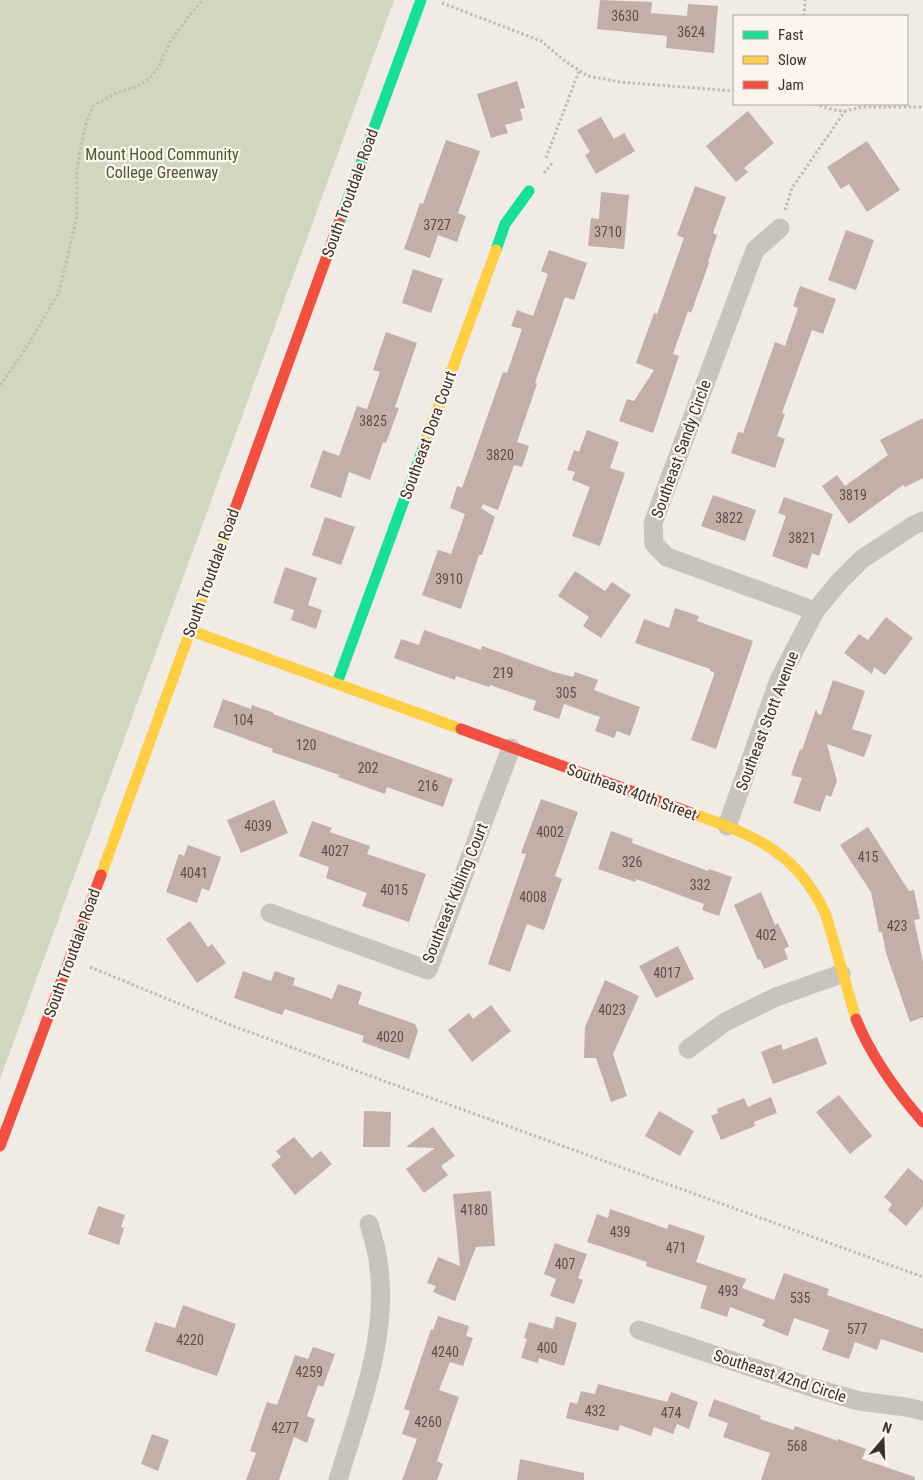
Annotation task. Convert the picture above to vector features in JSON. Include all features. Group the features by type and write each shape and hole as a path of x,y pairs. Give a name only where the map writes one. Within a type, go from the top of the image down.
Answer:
{"street":[{"name":"South Troutdale Road","path":"0,1146 421,0"},
{"name":"Southeast Dora Court","path":"337,683 505,224 529,191"},
{"name":"Southeast Sandy Circle","path":"780,228 755,250 652,523 654,544 667,557 815,611"},
{"name":"Southeast Stott Avenue","path":"727,826 779,680 815,611 839,582 862,559 923,521"},
{"name":"Southeast 40th Street","path":"190,630 727,826 758,839 776,851 794,865 809,884 820,903 831,928 841,974 854,1015 866,1042 882,1071 900,1096 923,1122"},
{"name":"Southeast Kibling Court","path":"270,913 428,970 511,748"},
{"path":"688,1049 725,1022 776,997 841,974"},
{"path":"338,1480 373,1363 379,1325 379,1268 370,1224"},
{"name":"Southeast 42nd Circle","path":"639,1330 859,1401 923,1411"}],"path":[{"path":"0,386 25,350 59,292 77,217 77,170 90,109 92,106 116,93 135,87 149,79 158,68 170,42 203,0"},
{"path":"804,15 805,0"},
{"path":"437,1 542,41 566,62 588,76 620,82 733,91"},
{"path":"546,158 579,71"},
{"path":"818,105 845,111 862,108 923,107"},
{"path":"780,228 792,188 845,111"},
{"path":"70,959 232,1026 923,1277"}],"green space":[{"name":"Mount Hood Community College Greenway","path":"0,0 394,0 0,1079"}],"building":[{"path":"600,0 652,2 651,13 687,16 688,4 718,6 714,53 666,48 667,36 597,29"},
{"path":"517,81 525,108 520,109 523,120 505,125 508,133 491,138 477,94"},
{"path":"748,111 774,143 744,168 748,172 736,182 706,146"},
{"path":"601,117 614,139 624,133 635,151 596,174 585,155 590,152 577,130"},
{"path":"446,140 480,151 458,213 466,216 457,242 438,235 430,258 404,249 420,203 423,204"},
{"path":"867,141 900,190 867,212 849,184 841,189 827,167"},
{"path":"695,186 726,197 713,233 717,235 709,263 691,313 688,311 673,354 679,356 653,433 619,421 627,399 634,401 654,370 636,363 654,313 657,314 684,238 677,235"},
{"path":"601,192 629,195 624,249 588,246 591,218 599,219"},
{"path":"846,230 874,240 856,290 828,280"},
{"path":"549,250 587,263 574,300 565,297 535,383 537,384 517,442 529,446 522,467 514,465 498,510 483,504 481,508 495,517 482,555 479,555 461,609 422,595 438,550 451,554 465,514 450,508 457,486 462,488 503,372 507,373 522,329 511,326 517,310 533,316 548,274 541,271"},
{"path":"413,269 443,279 431,313 402,303"},
{"path":"800,286 836,299 823,334 812,330 782,413 785,414 777,436 785,439 775,468 731,453 738,432 743,433 775,342 785,346 798,308 793,306"},
{"path":"386,332 417,343 395,407 399,408 386,443 383,442 370,480 349,472 341,498 310,487 323,450 339,456 357,406 367,409 380,372 373,370"},
{"path":"923,418 923,478 905,487 903,485 849,524 822,486 837,475 845,486 888,455 880,440"},
{"path":"587,430 619,442 610,468 625,473 600,546 572,536 590,487 572,480 575,472 567,470 574,450 579,452"},
{"path":"713,495 756,510 745,541 701,526"},
{"path":"784,497 833,514 819,556 812,553 807,569 772,556 786,516 778,513"},
{"path":"325,517 355,527 341,565 312,555"},
{"path":"285,567 317,578 308,605 322,610 316,629 291,620 294,610 273,603"},
{"path":"575,571 605,591 612,582 631,595 601,638 583,626 589,617 558,596"},
{"path":"675,608 699,616 697,621 753,641 716,749 691,740 714,672 635,643 644,619 669,628"},
{"path":"886,617 913,638 885,675 874,667 872,674 844,653 859,634 868,640"},
{"path":"424,630 481,650 482,646 554,672 573,677 575,672 598,680 594,690 640,707 630,736 617,731 614,738 595,731 600,717 564,704 559,719 533,710 536,701 490,685 489,687 456,676 455,680 394,658 401,639 419,645"},
{"path":"833,680 865,691 852,729 872,735 864,757 827,744 837,781 831,797 826,795 820,812 793,803 802,778 791,775 816,709 818,714 821,715"},
{"path":"223,699 251,709 252,705 453,779 443,807 387,787 385,794 338,777 339,775 272,752 273,749 213,727"},
{"path":"541,799 578,812 555,876 562,879 544,930 527,924 510,972 488,964 526,854 521,853"},
{"path":"274,800 288,833 241,853 227,820"},
{"path":"312,821 332,828 330,832 370,846 367,854 426,874 409,922 362,906 367,893 326,878 329,867 299,856"},
{"path":"868,827 909,891 914,890 920,919 914,920 923,962 923,1017 910,1022 886,953 882,932 879,932 871,892 840,845"},
{"path":"611,831 633,839 632,843 708,871 709,869 732,877 719,916 702,910 704,904 636,879 635,882 598,869"},
{"path":"188,845 221,857 209,891 202,888 197,903 166,892 179,854 184,856"},
{"path":"761,892 775,925 778,923 789,946 784,949 788,959 764,969 760,959 758,960 734,905"},
{"path":"190,921 208,947 212,944 226,963 197,983 166,939"},
{"path":"678,946 694,979 656,998 639,966"},
{"path":"243,971 271,981 275,971 295,978 293,985 332,999 338,984 362,992 358,1004 415,1024 418,1031 409,1059 362,1042 364,1036 285,1009 282,1015 234,998"},
{"path":"605,980 639,996 613,1054 627,1096 611,1102 596,1058 584,1058 585,1027"},
{"path":"491,1005 511,1031 472,1062 448,1030 469,1013 473,1019"},
{"path":"817,1037 827,1064 773,1084 761,1052 781,1044 783,1050"},
{"path":"839,1095 872,1136 850,1154 816,1112"},
{"path":"771,1097 777,1113 754,1122 755,1126 721,1140 711,1116 718,1113 717,1109 744,1098 748,1107"},
{"path":"364,1111 391,1112 390,1147 363,1147"},
{"path":"659,1111 694,1131 680,1156 645,1136"},
{"path":"433,1127 455,1156 441,1166 448,1175 424,1193 406,1169 435,1148 406,1147"},
{"path":"294,1137 312,1158 321,1151 332,1164 295,1195 271,1165 281,1157 276,1151"},
{"path":"908,1168 923,1181 923,1206 906,1226 888,1210 892,1204 884,1197"},
{"path":"491,1191 495,1246 476,1247 455,1301 433,1292 436,1286 427,1283 438,1257 460,1266 453,1194"},
{"path":"98,1206 125,1215 121,1227 124,1228 119,1245 88,1234"},
{"path":"610,1209 667,1229 669,1224 705,1236 696,1262 746,1279 742,1288 774,1300 784,1273 829,1289 827,1295 923,1329 923,1353 881,1339 877,1350 855,1342 849,1359 822,1350 829,1330 794,1318 788,1336 762,1326 765,1320 730,1307 727,1317 700,1308 707,1286 646,1266 647,1262 587,1242 597,1214 608,1218"},
{"path":"555,1243 587,1254 578,1278 583,1280 574,1304 550,1296 556,1279 544,1274"},
{"path":"183,1305 236,1324 217,1376 145,1351 155,1322 175,1328"},
{"path":"438,1316 469,1326 466,1336 473,1338 463,1366 450,1362 439,1390 459,1397 437,1461 443,1464 437,1480 402,1480 417,1439 402,1434 410,1411 404,1409 431,1329 433,1330"},
{"path":"556,1316 577,1323 564,1366 539,1358 538,1363 521,1358 527,1339 524,1338 529,1322 553,1329"},
{"path":"313,1347 335,1354 323,1387 318,1385 307,1416 315,1419 307,1443 294,1437 279,1480 246,1480 256,1453 250,1451 267,1402 277,1405 295,1355 308,1359"},
{"path":"598,1384 667,1402 671,1392 698,1402 689,1429 677,1424 673,1434 654,1427 651,1436 620,1425 618,1431 566,1418 570,1402 577,1404 581,1391 595,1394"},
{"path":"714,1399 761,1416 760,1419 793,1430 795,1426 866,1449 862,1459 915,1477 915,1480 761,1480 770,1453 723,1437 728,1423 708,1416"},
{"path":"152,1434 169,1440 158,1471 141,1464"},
{"path":"520,1459 584,1473 584,1480 517,1480"}],"traffic: fast":[{"path":"339,223 421,0"},
{"path":"496,250 505,224 529,191"},
{"path":"337,683 428,435"}],"traffic: slow":[{"path":"428,435 496,250"},
{"path":"101,875 228,528"},
{"path":"189,630 461,729"},
{"path":"694,814 737,830 755,839 788,861 802,876 815,893 826,915 856,1019"}],"traffic: jam":[{"path":"228,528 339,223"},
{"path":"461,729 694,814"},
{"path":"0,1146 101,875"},
{"path":"856,1019 869,1047 885,1074 923,1122"}]}
